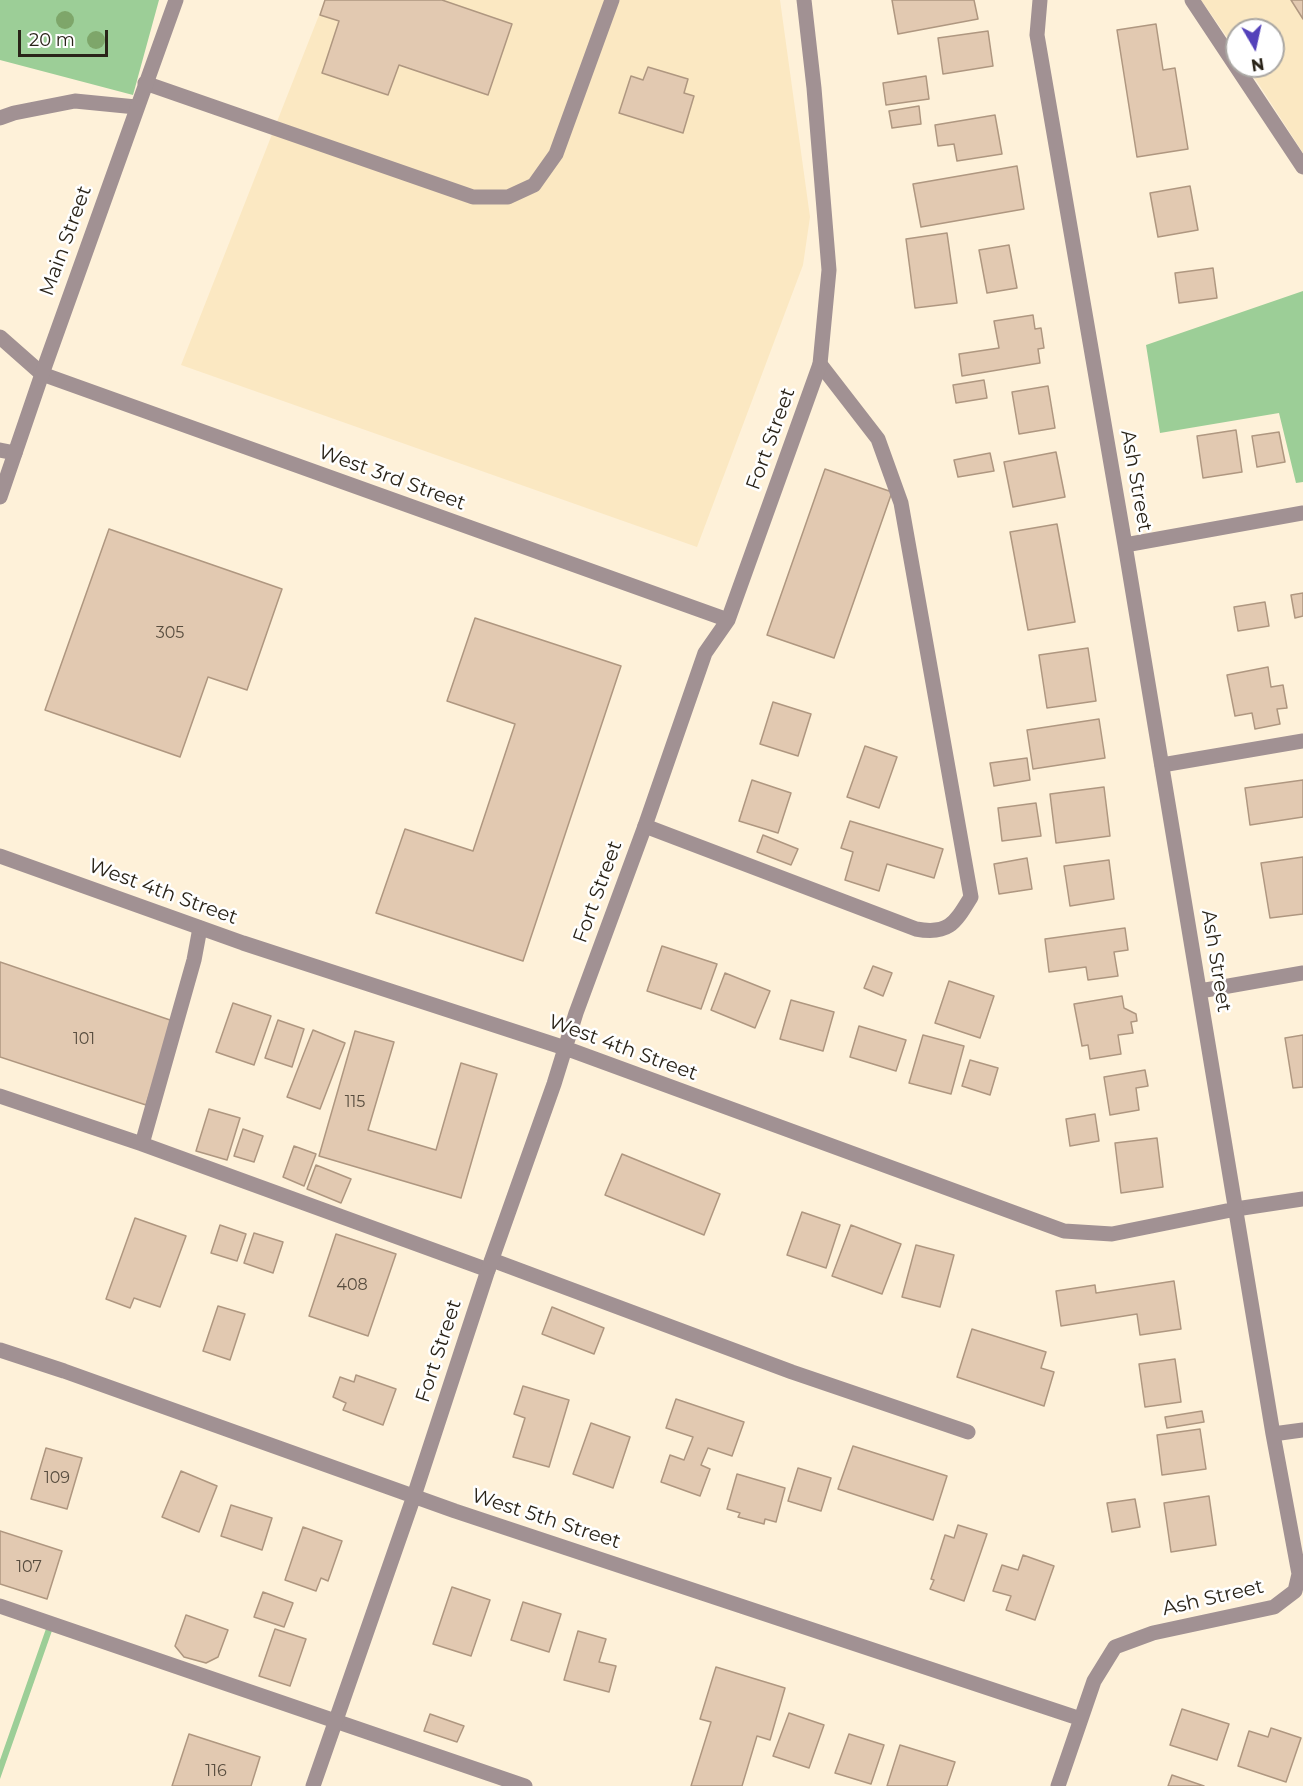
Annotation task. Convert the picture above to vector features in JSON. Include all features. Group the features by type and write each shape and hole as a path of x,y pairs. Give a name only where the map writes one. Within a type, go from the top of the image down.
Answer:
{"street":[{"name":"Main Street","path":"0,497 7,452 42,374 176,0"},
{"path":"145,83 473,197 508,197 534,184 556,154 612,0"},
{"name":"Fort Street","path":"313,1786 414,1496 565,1048 705,653 728,620 820,364 829,270 814,88 804,0"},
{"name":"Ash Street","path":"1040,0 1037,35 1200,991 1272,1434 1299,1574 1295,1591 1274,1607 1153,1633 1115,1647 1094,1681 1058,1786"},
{"path":"1192,0 1303,167"},
{"path":"0,118 75,101 136,107"},
{"path":"0,337 42,374"},
{"path":"645,826 916,929 930,932 949,928 971,897 901,503 878,439 820,364"},
{"name":"West 3rd Street","path":"42,374 728,620"},
{"path":"1125,545 1303,513"},
{"path":"1162,765 1303,741"},
{"name":"West 4th Street","path":"0,856 200,928 565,1048 1064,1231 1112,1234 1236,1209 1303,1199"},
{"path":"142,1144 194,960 200,928"},
{"path":"1200,991 1303,974"},
{"path":"0,1096 968,1432"},
{"name":"West 5th Street","path":"0,1350 414,1496 1081,1719"},
{"path":"1272,1434 1303,1430"},
{"path":"0,1606 525,1786"}],"shaded area":[{"path":"325,0 780,0 810,217 803,265 697,547 181,365"},
{"path":"1201,0 1303,0 1303,153 1255,78 1285,78 1285,18 1225,18 1225,34"}],"green space":[{"path":"0,0 159,0 133,95 0,60"},
{"path":"1303,291 1303,482 1296,483 1279,413 1160,433 1146,345"},
{"path":"48,1623 54,1625 0,1779 0,1760"}],"building":[{"path":"325,0 442,0 512,24 488,95 399,65 388,95 322,73 339,21 320,15"},
{"path":"892,0 974,0 978,19 898,34"},
{"path":"1291,0 1303,0 1303,19"},
{"path":"1156,24 1163,70 1175,68 1188,149 1137,157 1117,30"},
{"path":"988,31 993,66 943,74 938,38"},
{"path":"648,67 688,79 684,93 694,96 683,133 619,113 631,76 643,80"},
{"path":"926,76 929,99 886,105 883,83"},
{"path":"919,106 921,124 892,128 889,111"},
{"path":"995,115 1002,154 957,161 954,144 938,146 935,125"},
{"path":"1017,166 1024,209 921,227 913,184"},
{"path":"1190,186 1198,230 1158,237 1150,193"},
{"path":"947,233 957,303 915,308 906,239"},
{"path":"1009,245 1017,288 987,293 979,250"},
{"path":"1213,268 1217,298 1179,303 1175,273"},
{"path":"1033,315 1035,329 1041,328 1044,348 1038,349 1040,363 962,376 959,354 999,348 994,321"},
{"path":"984,380 987,398 956,403 953,385"},
{"path":"1048,386 1055,428 1019,434 1012,392"},
{"path":"1236,430 1242,472 1203,478 1197,436"},
{"path":"1279,432 1285,462 1257,467 1252,436"},
{"path":"1056,452 1065,497 1013,507 1004,462"},
{"path":"990,453 994,471 958,477 954,460"},
{"path":"825,469 892,492 834,658 767,635"},
{"path":"1057,524 1075,622 1028,630 1010,532"},
{"path":"109,529 282,589 247,690 208,677 180,757 45,710"},
{"path":"1303,593 1303,616 1295,618 1291,595"},
{"path":"1265,602 1269,626 1238,631 1234,607"},
{"path":"475,618 621,666 523,961 376,913 405,829 473,851 515,724 447,701"},
{"path":"1088,648 1096,701 1047,708 1039,655"},
{"path":"1268,667 1271,687 1283,685 1287,708 1277,709 1280,724 1255,729 1252,713 1235,716 1227,675"},
{"path":"773,702 811,714 798,756 760,744"},
{"path":"1099,719 1105,758 1033,769 1027,730"},
{"path":"865,746 897,757 879,808 847,797"},
{"path":"1027,758 1030,780 994,786 990,763"},
{"path":"752,780 791,793 778,833 739,821"},
{"path":"1303,780 1303,817 1250,825 1245,788"},
{"path":"1104,787 1110,836 1056,843 1050,794"},
{"path":"1036,803 1041,836 1002,841 998,808"},
{"path":"850,821 943,849 934,878 887,864 879,891 845,880 853,852 841,848"},
{"path":"763,835 798,849 791,865 757,852"},
{"path":"1303,857 1303,914 1270,918 1261,863"},
{"path":"1027,858 1032,889 999,894 994,864"},
{"path":"1109,860 1114,899 1070,906 1064,866"},
{"path":"1125,928 1128,950 1114,952 1118,976 1088,980 1086,967 1049,972 1045,939"},
{"path":"662,946 717,964 701,1009 647,991"},
{"path":"0,962 173,1021 146,1105 0,1057"},
{"path":"873,966 892,973 883,996 864,988"},
{"path":"725,973 770,991 755,1028 711,1010"},
{"path":"949,981 994,996 980,1038 935,1023"},
{"path":"1122,996 1124,1008 1136,1014 1137,1021 1131,1022 1133,1033 1118,1035 1121,1054 1090,1059 1088,1045 1082,1046 1074,1004"},
{"path":"791,1000 834,1012 823,1051 780,1039"},
{"path":"233,1003 271,1016 254,1065 216,1052"},
{"path":"278,1020 304,1029 292,1067 265,1058"},
{"path":"859,1026 906,1040 896,1071 850,1057"},
{"path":"313,1030 345,1043 320,1109 287,1097"},
{"path":"355,1031 394,1042 368,1130 436,1150 461,1063 497,1074 461,1198 319,1156"},
{"path":"923,1035 964,1046 951,1094 909,1083"},
{"path":"1303,1035 1303,1087 1293,1088 1285,1038"},
{"path":"970,1060 998,1068 990,1095 962,1086"},
{"path":"1145,1070 1148,1086 1136,1088 1139,1110 1110,1115 1104,1077"},
{"path":"209,1109 240,1118 227,1160 196,1151"},
{"path":"1095,1114 1099,1141 1070,1146 1066,1119"},
{"path":"243,1129 263,1136 254,1162 234,1156"},
{"path":"1157,1138 1163,1187 1121,1193 1115,1143"},
{"path":"294,1146 316,1154 304,1186 283,1177"},
{"path":"622,1154 720,1194 704,1235 605,1195"},
{"path":"316,1165 351,1179 341,1203 307,1189"},
{"path":"802,1212 840,1225 826,1268 787,1255"},
{"path":"135,1218 186,1236 160,1307 134,1298 130,1308 106,1299"},
{"path":"220,1225 246,1234 237,1261 211,1253"},
{"path":"851,1225 901,1244 882,1294 832,1276"},
{"path":"254,1233 283,1242 273,1273 244,1263"},
{"path":"336,1234 396,1254 368,1336 309,1316"},
{"path":"916,1245 954,1255 940,1307 902,1297"},
{"path":"1174,1281 1181,1329 1140,1335 1137,1314 1061,1326 1056,1291 1095,1285 1096,1293"},
{"path":"218,1306 245,1314 230,1360 203,1351"},
{"path":"552,1307 604,1328 594,1354 542,1334"},
{"path":"972,1329 1046,1352 1041,1368 1054,1372 1044,1406 957,1377"},
{"path":"1175,1359 1181,1402 1145,1407 1139,1364"},
{"path":"356,1375 396,1389 383,1425 343,1410 346,1403 333,1397 340,1377 354,1382"},
{"path":"523,1386 569,1400 549,1467 513,1457 525,1418 514,1414"},
{"path":"676,1399 744,1422 732,1456 708,1448 701,1465 710,1469 700,1496 661,1482 670,1455 684,1460 693,1437 666,1428"},
{"path":"1202,1411 1204,1422 1167,1428 1165,1417"},
{"path":"591,1423 630,1437 613,1488 573,1474"},
{"path":"1200,1429 1206,1469 1162,1475 1157,1435"},
{"path":"853,1446 947,1476 933,1520 838,1489"},
{"path":"46,1448 82,1458 67,1509 31,1499"},
{"path":"798,1468 831,1478 821,1511 788,1501"},
{"path":"181,1471 217,1486 199,1532 162,1517"},
{"path":"737,1474 785,1488 776,1522 765,1519 764,1524 738,1517 740,1513 727,1509"},
{"path":"1209,1496 1216,1545 1171,1552 1164,1503"},
{"path":"1135,1499 1140,1527 1112,1532 1107,1503"},
{"path":"231,1505 272,1518 262,1550 221,1536"},
{"path":"958,1525 987,1534 964,1601 930,1589 945,1535 954,1538"},
{"path":"303,1527 342,1541 328,1581 321,1578 316,1591 285,1580"},
{"path":"0,1531 62,1551 47,1599 0,1584"},
{"path":"1023,1555 1054,1566 1035,1620 1006,1610 1011,1596 993,1591 1002,1565 1018,1570"},
{"path":"452,1587 490,1600 471,1656 433,1644"},
{"path":"263,1592 293,1603 284,1627 254,1617"},
{"path":"523,1602 561,1614 549,1652 511,1640"},
{"path":"186,1615 228,1630 218,1657 206,1663 184,1657 175,1646"},
{"path":"275,1629 306,1639 290,1686 259,1676"},
{"path":"578,1631 606,1639 599,1662 616,1666 609,1692 564,1680"},
{"path":"716,1667 785,1688 770,1740 757,1736 742,1786 691,1786 711,1722 700,1719"},
{"path":"1182,1709 1229,1724 1217,1760 1170,1745"},
{"path":"789,1713 824,1725 809,1768 773,1756"},
{"path":"430,1714 464,1726 457,1742 424,1731"},
{"path":"1271,1728 1301,1738 1286,1782 1238,1766 1249,1731 1268,1737"},
{"path":"189,1734 260,1757 251,1786 172,1786"},
{"path":"849,1734 884,1745 871,1784 835,1773"},
{"path":"900,1745 955,1762 947,1786 887,1786"},
{"path":"1172,1775 1204,1786 1168,1786"}]}
